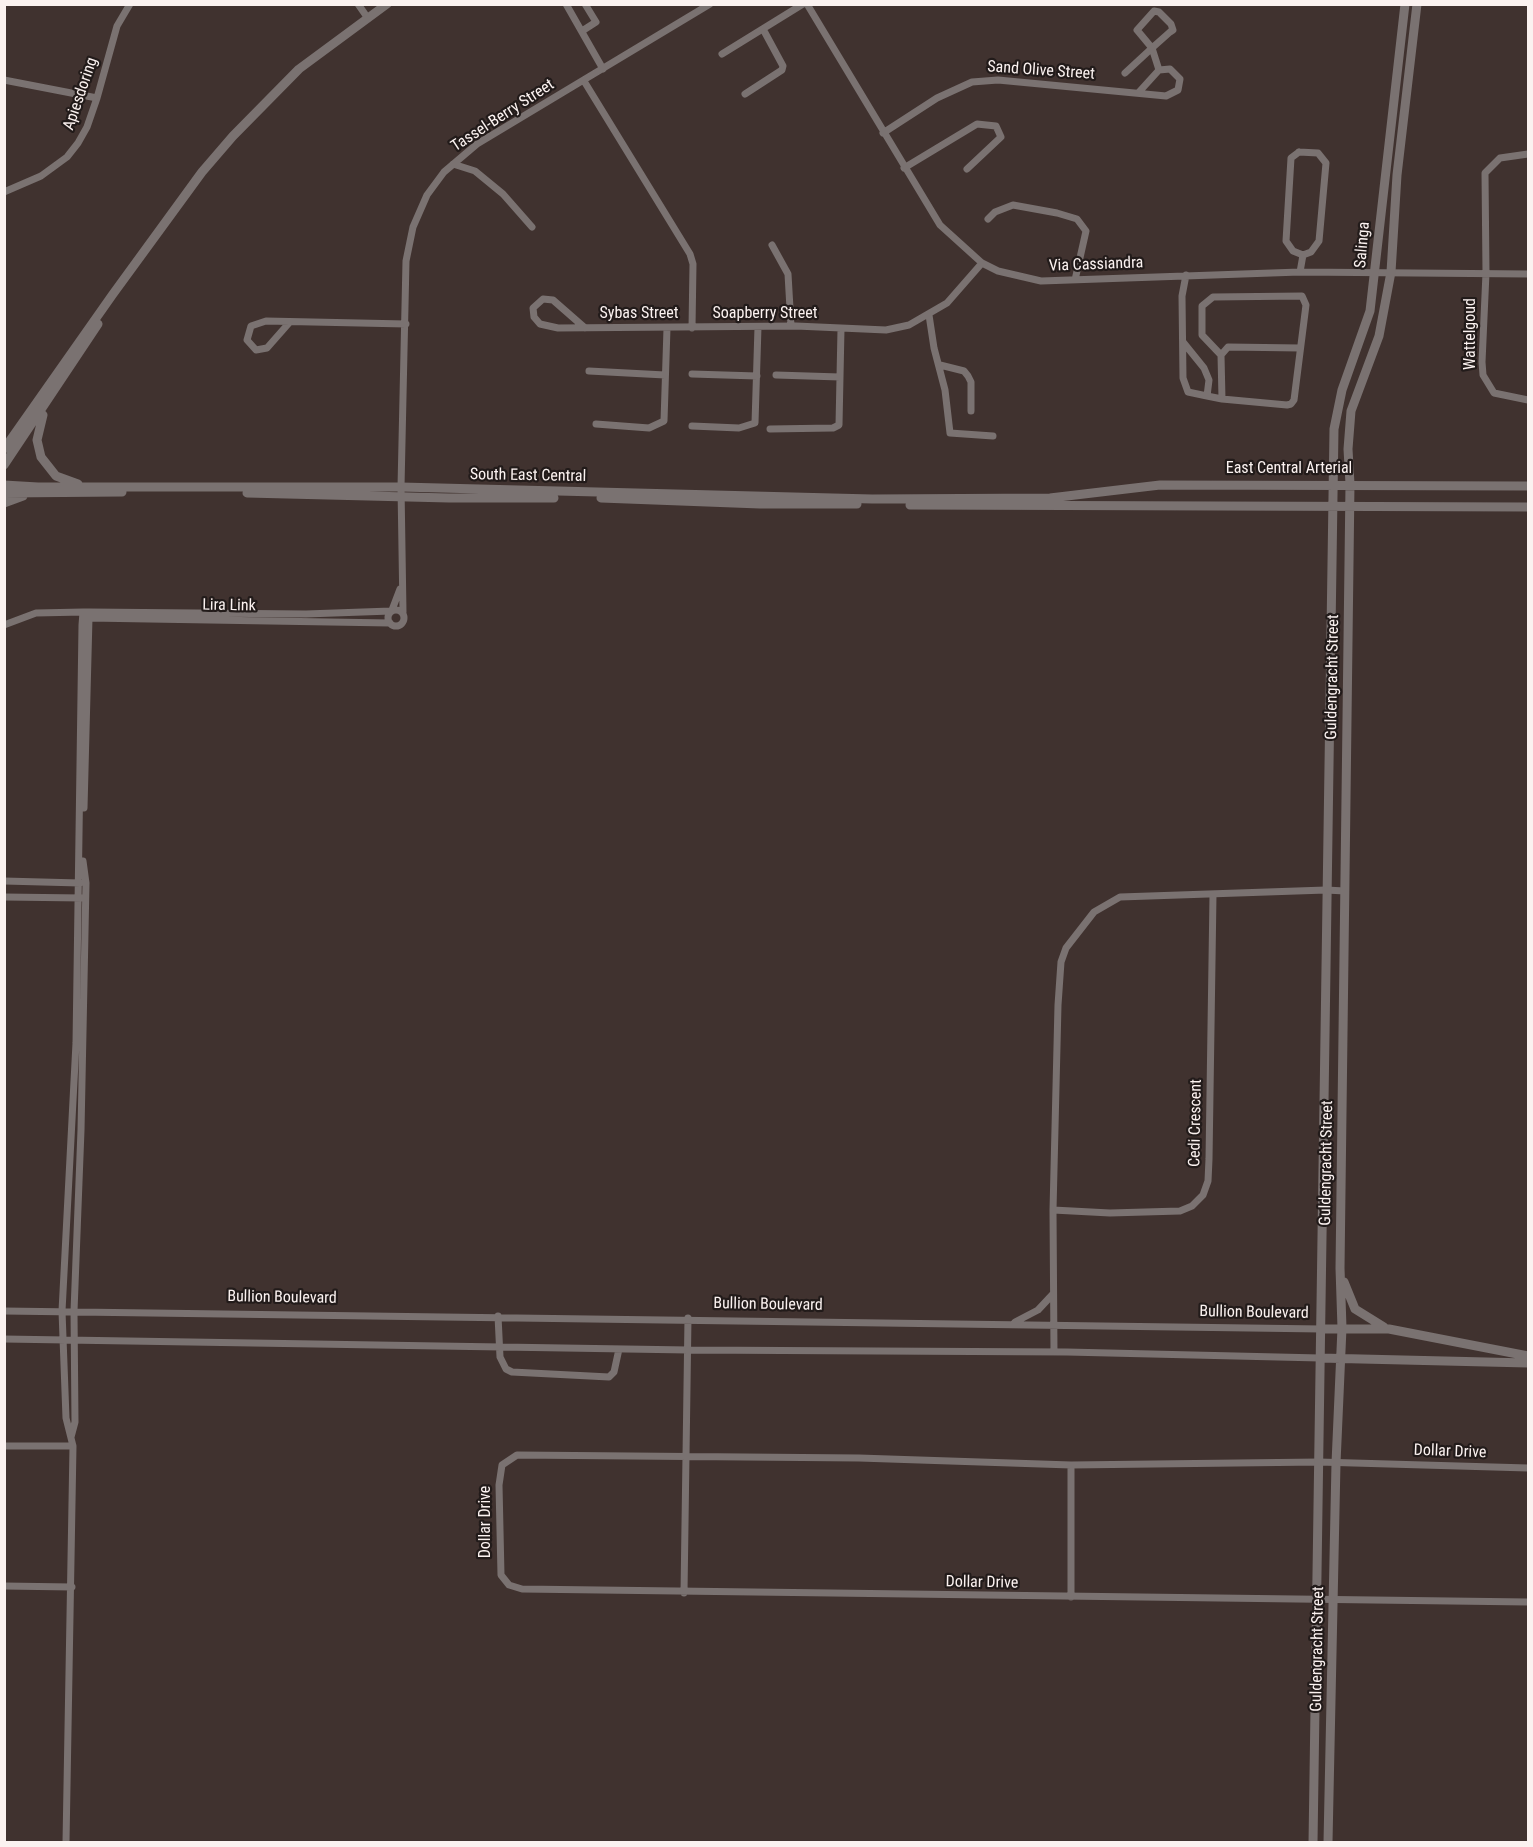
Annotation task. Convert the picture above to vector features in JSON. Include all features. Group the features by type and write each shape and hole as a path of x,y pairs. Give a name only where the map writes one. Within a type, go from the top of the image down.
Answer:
{"street":[{"name":"Apiesdoring","path":"4,192 42,176 67,157 87,127 117,26 130,4"},
{"path":"358,4 367,17"},
{"path":"4,465 123,284 202,172 246,121 299,69 387,4"},
{"path":"566,4 603,69"},
{"path":"582,31 596,22 585,4"},
{"name":"Tassel-Berry Street","path":"402,497 406,261 413,227 427,195 453,164 491,135 710,4"},
{"path":"722,54 805,4"},
{"name":"Via Cassiandra","path":"805,4 940,225 982,263 1019,278 1041,281 1300,272 1528,274"},
{"name":"Salinga","path":"1335,484 1333,449 1337,410 1370,311 1376,272 1405,4"},
{"name":"Salinga","path":"1350,484 1348,449 1351,411 1379,336 1391,272 1397,175 1417,4"},
{"path":"1125,73 1152,48 1173,28 1156,12 1152,12 1137,30 1152,48 1159,70 1139,92"},
{"path":"745,94 782,70 783,66 763,28"},
{"name":"Sand Olive Street","path":"883,133 937,99 972,82 998,80 1166,96 1178,90 1181,85 1178,75 1170,69 1159,70"},
{"path":"4,80 97,98"},
{"name":"Soapberry Street","path":"584,81 690,254 693,264 693,328 791,326 886,330 909,325 947,303 982,263"},
{"path":"904,168 977,124 996,126 1001,137 967,169"},
{"path":"1299,152 1318,153 1326,163 1319,241 1311,252 1303,255 1293,251 1286,241 1291,158 1299,152"},
{"name":"Wattelgoud","path":"1528,154 1500,158 1485,173 1486,273 1483,375 1494,393 1528,399"},
{"path":"453,164 475,171 503,194 532,227"},
{"path":"988,219 995,212 1013,205 1077,219 1086,231 1075,280"},
{"path":"772,245 790,283 791,326"},
{"path":"1300,272 1303,255"},
{"path":"1186,275 1182,296 1183,378 1188,392 1222,399 1291,404 1294,400 1306,305 1302,296 1213,297 1202,306 1200,330 1205,341 1221,354"},
{"path":"6,446 113,294 123,284"},
{"name":"Sybas Street","path":"585,328 553,300 543,298 533,308 536,320 547,327 585,328 693,328"},
{"path":"929,315 934,348 940,365 950,433 993,436"},
{"path":"289,323 267,348 256,350 247,340 248,330 254,324 266,321 406,324"},
{"path":"692,426 739,428 754,424 758,376 758,327"},
{"path":"596,424 649,428 658,426 664,416 667,328"},
{"path":"770,429 836,427 841,329"},
{"path":"1183,342 1204,368 1209,380 1207,396"},
{"path":"1222,399 1221,354 1228,346 1300,348"},
{"path":"940,365 964,371 969,376 971,411"},
{"path":"589,371 664,375"},
{"path":"692,374 758,376"},
{"path":"776,375 840,377"},
{"path":"46,404 37,440 44,462 61,478 92,486"},
{"name":"South East Central","path":"4,484 401,487 872,499 1050,501"},
{"name":"Guldengracht Street","path":"1313,1842 1322,1329 1326,890 1335,484"},
{"name":"Guldengracht Street","path":"1328,1842 1336,1463 1342,1328 1340,1268 1350,484"},
{"name":"East Central Arterial","path":"1050,501 1160,485 1528,486"},
{"name":"South East Central","path":"4,493 203,492 402,497 577,498 760,504 1050,501"},
{"path":"4,503 28,494"},
{"path":"401,586 388,617 390,623 395,626 403,623 402,497"},
{"path":"1050,501 1528,507"},
{"path":"392,611 403,612"},
{"name":"Lira Link","path":"86,615 306,614 392,611"},
{"path":"4,626 36,613 86,615"},
{"path":"82,883 88,640 86,615"},
{"path":"71,1437 75,1422 74,1311 81,1130 86,615"},
{"name":"Lira Link","path":"86,615 390,623"},
{"path":"4,881 82,883"},
{"path":"1054,1352 1053,1210 1059,978 1066,948 1094,912 1120,897 1346,891"},
{"name":"Cedi Crescent","path":"1053,1210 1110,1213 1180,1211 1192,1206 1203,1195 1208,1181 1209,1159 1213,895"},
{"path":"4,897 82,898"},
{"path":"66,1842 73,1446 66,1418 62,1311 82,898"},
{"path":"1340,1268 1355,1309 1389,1329"},
{"path":"1010,1324 1038,1310 1053,1294"},
{"name":"Bullion Boulevard","path":"4,1311 688,1318 1389,1329 1528,1356"},
{"path":"498,1316 498,1347 504,1365 512,1372 593,1377 612,1375 619,1349"},
{"path":"684,1593 688,1318"},
{"path":"4,1339 688,1350 1054,1352 1528,1363"},
{"path":"4,1446 73,1446"},
{"name":"Dollar Drive","path":"1528,1468 1319,1462 1071,1465 687,1456 517,1455 502,1465 500,1485 501,1575 509,1585 522,1589 684,1593 1528,1602"},
{"path":"1071,1465 1071,1597"},
{"path":"4,1586 72,1587"}]}
